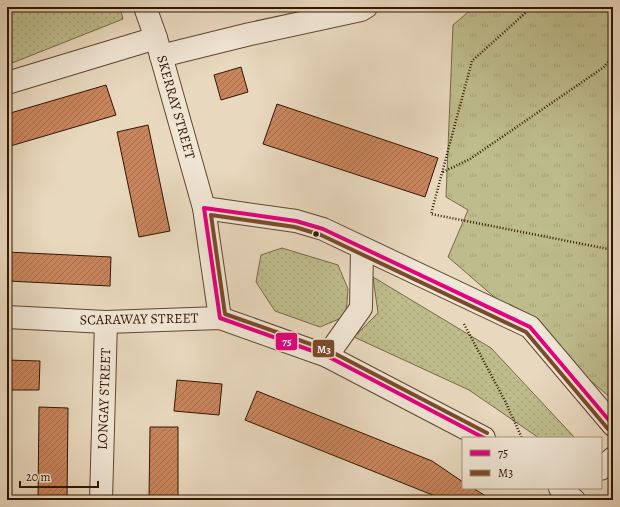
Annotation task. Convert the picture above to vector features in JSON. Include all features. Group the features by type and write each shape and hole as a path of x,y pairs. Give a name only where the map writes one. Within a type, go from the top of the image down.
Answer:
{"street":[{"name":"SKERRAY STREET","path":"145,7 159,47 204,208 220,318"},
{"path":"7,83 159,47 250,34 361,10 366,7"},
{"path":"204,208 296,221 323,229 530,328 613,425"},
{"path":"327,356 361,308 362,248"},
{"name":"SCARAWAY STREET","path":"7,317 106,322 220,318 327,356 482,437"},
{"name":"LONGAY STREET","path":"101,500 106,322"},
{"path":"602,468 613,458"}],"path":[{"path":"532,7 472,61 431,214 613,250"},
{"path":"442,172 477,154 604,68 613,56"},
{"path":"462,320 505,401 522,437"}],"green space":[{"path":"7,7 120,7 123,19 7,65"},
{"path":"474,7 613,7 613,400 448,257 468,210 446,197 453,25"},
{"path":"282,248 338,265 348,289 346,316 320,327 275,311 256,282 261,255"},
{"path":"373,277 491,348 574,437 538,437 469,390 354,337 378,313"}],"building":[{"path":"241,67 248,92 221,100 214,75"},
{"path":"106,85 116,115 7,147 7,114"},
{"path":"277,104 438,158 425,197 263,144"},
{"path":"148,125 170,231 139,237 117,132"},
{"path":"7,252 111,257 110,286 7,281"},
{"path":"7,360 40,361 39,390 7,390"},
{"path":"177,380 222,384 219,415 174,411"},
{"path":"257,391 432,461 462,481 462,489 475,489 492,500 445,500 245,420"},
{"path":"39,407 68,408 67,500 38,500"},
{"path":"150,427 178,427 178,500 149,500"}],"transit line":[{"name":"75","path":"482,437 327,356 220,318 204,208 296,221 323,229 530,327 613,425"},
{"name":"M3","path":"487,433 330,351 225,314 211,215 295,227 321,235 526,332 608,429"}]}
